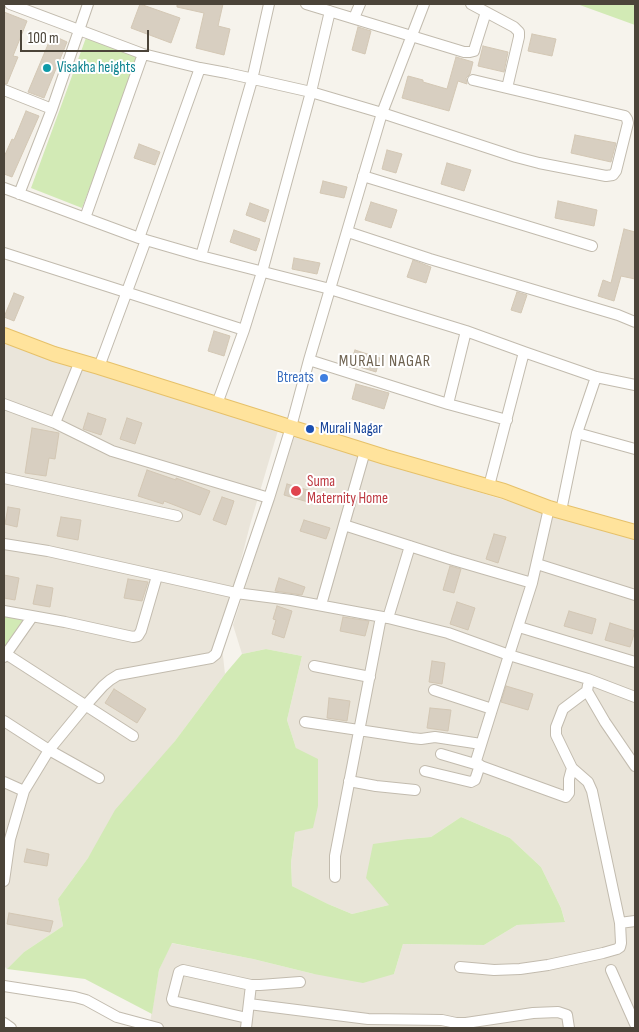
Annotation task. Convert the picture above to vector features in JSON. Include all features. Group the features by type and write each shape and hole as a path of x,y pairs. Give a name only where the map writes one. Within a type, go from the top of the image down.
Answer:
{"main road":[{"path":"4,335 54,354 365,451 489,486 555,509 635,532"}],"street":[{"path":"10,4 143,54 311,92 516,157 606,176 613,175 616,171 628,123 625,116 473,80"},
{"path":"19,194 52,109 88,4"},
{"path":"201,256 252,80 269,4"},
{"path":"306,4 464,52 474,51 486,12"},
{"path":"354,18 360,4"},
{"path":"4,881 7,842 24,791 49,750 103,686 118,675 211,658 216,654 291,427 382,113 424,4"},
{"path":"472,4 514,27 519,32 506,88"},
{"path":"217,404 244,330 262,272 311,92 330,11"},
{"path":"85,218 143,54"},
{"path":"99,367 126,293 142,239 200,68"},
{"path":"4,90 52,109"},
{"path":"363,176 592,246"},
{"path":"4,188 142,239 330,289 466,331 596,376 635,385"},
{"path":"348,232 635,322"},
{"path":"4,253 244,330"},
{"path":"448,404 466,331"},
{"path":"489,486 524,352"},
{"path":"309,360 448,404 507,420"},
{"path":"55,423 80,361"},
{"path":"425,772 471,782 475,780 481,744 596,376"},
{"path":"4,404 55,423 112,451 269,498"},
{"path":"578,433 635,449"},
{"path":"321,606 365,451"},
{"path":"4,478 177,516"},
{"path":"344,525 532,583"},
{"path":"4,544 48,551 236,593 291,600 385,617 448,633 509,655 588,679 635,697"},
{"path":"335,877 334,856 370,677 385,617 410,546"},
{"path":"537,564 635,595"},
{"path":"4,611 133,637 138,636 141,632 157,576"},
{"path":"32,617 5,655 133,736"},
{"path":"519,627 635,662"},
{"path":"314,666 370,677"},
{"path":"588,679 587,691 605,722 635,766"},
{"path":"434,690 492,709"},
{"path":"460,967 494,970 548,965 620,947 620,923 592,792 588,782 572,768 556,735 556,727 563,709 587,691"},
{"path":"4,721 49,750 99,778"},
{"path":"305,722 412,738 435,737 481,744"},
{"path":"441,754 478,765 566,797 569,793 569,779 572,768"},
{"path":"350,781 415,790"},
{"path":"4,782 24,791"},
{"path":"620,923 635,922"},
{"path":"251,985 246,1023 176,1002 172,999 180,970 251,985 300,982"},
{"path":"611,970 635,1024"},
{"path":"4,986 75,997 86,1000 118,1017 158,1028"},
{"path":"249,1004 410,1024 442,1020 466,1023 533,1013 558,1012 567,1015 569,1028"},
{"path":"4,1023 11,1028"}],"shaded area":[{"path":"4,341 279,427 250,525 221,638 225,674 58,899 63,926 24,952 7,969 4,966"},
{"path":"294,437 635,539 635,1028 149,1028 159,970 171,943 253,959 314,974 394,974 403,944 484,945 517,925 565,921 561,908 541,867 510,838 461,817 431,837 408,839 389,905 352,914 292,886 291,863 295,832 318,806 287,720 302,656 266,649 242,654 233,625"}],"green space":[{"path":"577,4 635,4 635,25"},
{"path":"87,35 141,53 82,208 31,188"},
{"path":"4,613 25,617 4,650"},
{"path":"266,649 302,656 287,720 296,748 318,759 318,806 313,828 295,832 291,863 292,886 352,914 389,905 366,878 373,844 431,837 461,817 510,838 541,867 561,908 565,922 517,925 484,945 403,944 394,974 363,983 172,943 159,970 152,1014 85,979 7,969 24,952 63,926 58,899 88,858 115,810 175,741 242,654"}],"building":[{"path":"140,4 180,18 171,43 131,28"},
{"path":"177,4 223,4 218,26 230,29 224,55 196,48 204,13 177,7"},
{"path":"4,12 27,21 13,56 18,57 7,84 4,83"},
{"path":"358,27 371,31 365,54 352,50"},
{"path":"532,34 556,39 552,56 528,51"},
{"name":"Visakha heights","path":"52,35 67,42 44,98 28,92"},
{"path":"483,46 508,52 504,72 478,66"},
{"path":"456,57 473,62 470,74 466,78 467,84 458,81 449,111 402,98 408,76 447,89"},
{"path":"26,111 39,116 12,177 4,174 4,157 12,139 14,140"},
{"path":"575,135 616,143 611,162 571,153"},
{"path":"139,144 160,152 155,165 134,158"},
{"path":"387,150 402,154 396,173 382,169"},
{"path":"447,163 471,170 464,191 441,184"},
{"path":"323,181 347,187 344,198 320,193"},
{"path":"558,201 597,210 594,226 555,218"},
{"path":"371,202 397,210 391,228 365,220"},
{"path":"250,203 269,210 265,222 246,215"},
{"path":"624,229 635,232 635,279 621,276 614,301 598,296 603,280 611,283"},
{"path":"234,230 260,239 256,251 230,242"},
{"path":"294,258 320,263 317,274 292,269"},
{"path":"413,260 431,267 426,283 407,277"},
{"path":"517,292 527,295 521,313 511,310"},
{"path":"14,293 24,297 14,321 4,317"},
{"path":"214,331 230,336 224,356 208,351"},
{"path":"355,350 380,358 376,372 350,364"},
{"path":"356,384 389,393 384,409 352,399"},
{"path":"88,413 106,419 101,435 83,429"},
{"path":"127,418 142,423 135,444 120,439"},
{"path":"32,428 59,433 55,459 49,458 46,476 25,473"},
{"path":"147,470 176,480 176,478 210,491 200,515 164,501 163,504 138,496"},
{"path":"287,484 311,491 308,502 284,495"},
{"path":"222,497 234,501 226,525 213,520"},
{"path":"8,507 20,509 17,527 5,524"},
{"path":"61,517 81,520 78,540 57,536"},
{"path":"304,520 330,528 326,539 300,531"},
{"path":"494,534 506,537 498,563 486,559"},
{"path":"450,566 461,569 454,593 443,590"},
{"path":"4,575 19,578 15,600 4,598"},
{"path":"279,578 305,587 302,595 275,591"},
{"path":"128,579 148,582 142,601 124,598"},
{"path":"37,585 53,588 50,607 33,604"},
{"path":"457,602 475,608 468,630 450,624"},
{"path":"277,606 292,611 284,638 272,634 276,620 273,619"},
{"path":"569,611 596,619 592,634 564,626"},
{"path":"343,617 369,621 365,636 340,631"},
{"path":"610,623 635,631 630,647 605,640"},
{"path":"432,661 445,663 442,684 429,682"},
{"path":"506,686 533,694 528,710 501,702"},
{"path":"114,689 146,709 137,723 105,703"},
{"path":"329,698 350,701 347,721 327,718"},
{"path":"430,708 451,710 448,731 427,728"},
{"path":"27,849 49,854 47,866 24,862"},
{"path":"9,913 53,921 50,932 7,924"}],"place":[{"name":"Visakha heights","path":"47,68"},
{"name":"Btreats","path":"324,378"},
{"name":"Murali Nagar","path":"310,429"},
{"name":"Suma Maternity Home","path":"296,491"}],"district":[{"name":"MURALI NAGAR","path":"385,362"}]}
